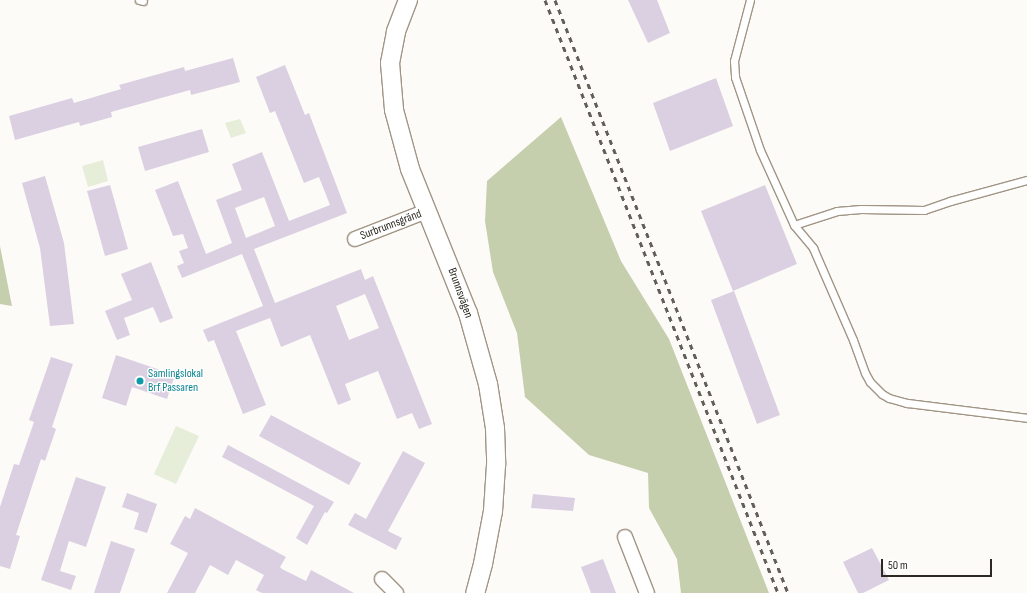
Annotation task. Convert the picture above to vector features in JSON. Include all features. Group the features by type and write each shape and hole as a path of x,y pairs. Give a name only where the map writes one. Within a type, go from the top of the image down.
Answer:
{"street":[{"name":"Brunnsvägen","path":"408,0 392,47 390,80 397,126 410,169 468,313 482,358 493,416 496,465 493,511 483,564 475,593"},
{"name":"Surbrunnsgränd","path":"355,239 427,211"},
{"path":"625,537 647,593"},
{"path":"382,579 396,593"}],"lane":[{"path":"750,0 734,61 735,77 760,150 794,225 813,248 870,382 882,394 889,398 907,403 1027,418"},
{"path":"794,225 837,211 861,209 924,210 950,201 1027,180"}],"green space":[{"path":"561,117 621,261 669,339 769,593 681,593 677,559 649,508 648,473 589,455 525,397 517,333 493,272 485,221 487,181"},
{"path":"240,119 246,133 231,138 225,123"},
{"path":"103,160 108,181 88,187 82,166"},
{"path":"0,246 12,306 0,304"},
{"path":"176,426 199,436 176,484 154,474"}],"building":[{"path":"628,0 657,0 670,33 648,43"},
{"path":"233,58 240,82 191,95 190,90 111,112 112,117 80,126 79,122 15,140 9,116 72,98 74,103 121,89 119,85 184,67 185,71"},
{"path":"285,65 305,115 309,113 347,213 254,249 275,303 361,269 365,280 373,276 432,424 419,429 412,413 397,419 378,371 345,384 351,400 338,405 310,335 281,347 270,318 236,331 266,405 243,414 214,340 208,342 203,330 263,306 242,254 182,278 177,266 184,263 179,251 188,248 183,234 173,236 155,190 178,181 206,254 232,243 216,200 242,190 232,164 262,152 289,221 330,205 319,177 304,183 275,111 270,113 256,77","holes":["264,197 275,226 246,238 235,208","365,294 379,328 349,340 336,306"]},
{"path":"716,78 733,126 670,151 653,103"},
{"path":"202,129 209,152 145,171 138,147"},
{"path":"45,176 64,243 74,324 50,326 40,248 22,183"},
{"path":"110,185 128,249 105,256 87,191"},
{"path":"765,185 797,264 733,291 701,211"},
{"path":"151,262 173,318 160,323 153,307 124,318 130,335 117,340 105,311 132,300 121,274"},
{"path":"734,291 780,415 757,424 711,300"},
{"name":"Samlingslokal Brf Passaren","path":"116,355 175,375 167,399 132,387 126,406 102,398"},
{"path":"51,357 73,364 52,427 56,429 45,461 41,459 16,535 20,536 10,569 0,566 0,507 14,464 19,465 34,422 29,420"},
{"path":"271,415 361,463 349,485 259,436"},
{"path":"228,445 334,502 327,513 325,512 307,545 296,538 314,506 222,457"},
{"path":"403,451 425,463 388,531 402,538 396,550 348,525 355,513 366,519"},
{"path":"76,477 106,487 86,547 69,541 60,571 76,576 71,590 41,580"},
{"path":"127,493 157,504 147,533 134,529 139,513 122,507"},
{"path":"533,494 575,498 573,511 531,508"},
{"path":"195,508 286,557 280,567 282,569 306,581 311,570 354,593 262,593 256,590 264,575 236,560 228,575 210,565 195,593 167,593 188,553 170,544 185,516 190,519"},
{"path":"111,541 135,549 120,593 94,593"},
{"path":"872,548 889,580 863,593 858,593 843,562"},
{"path":"603,559 616,593 591,593 581,567"}],"railway":[{"path":"545,0 778,593"},
{"path":"555,0 788,593"}],"place":[{"name":"Samlingslokal Brf Passaren","path":"140,381"}]}
